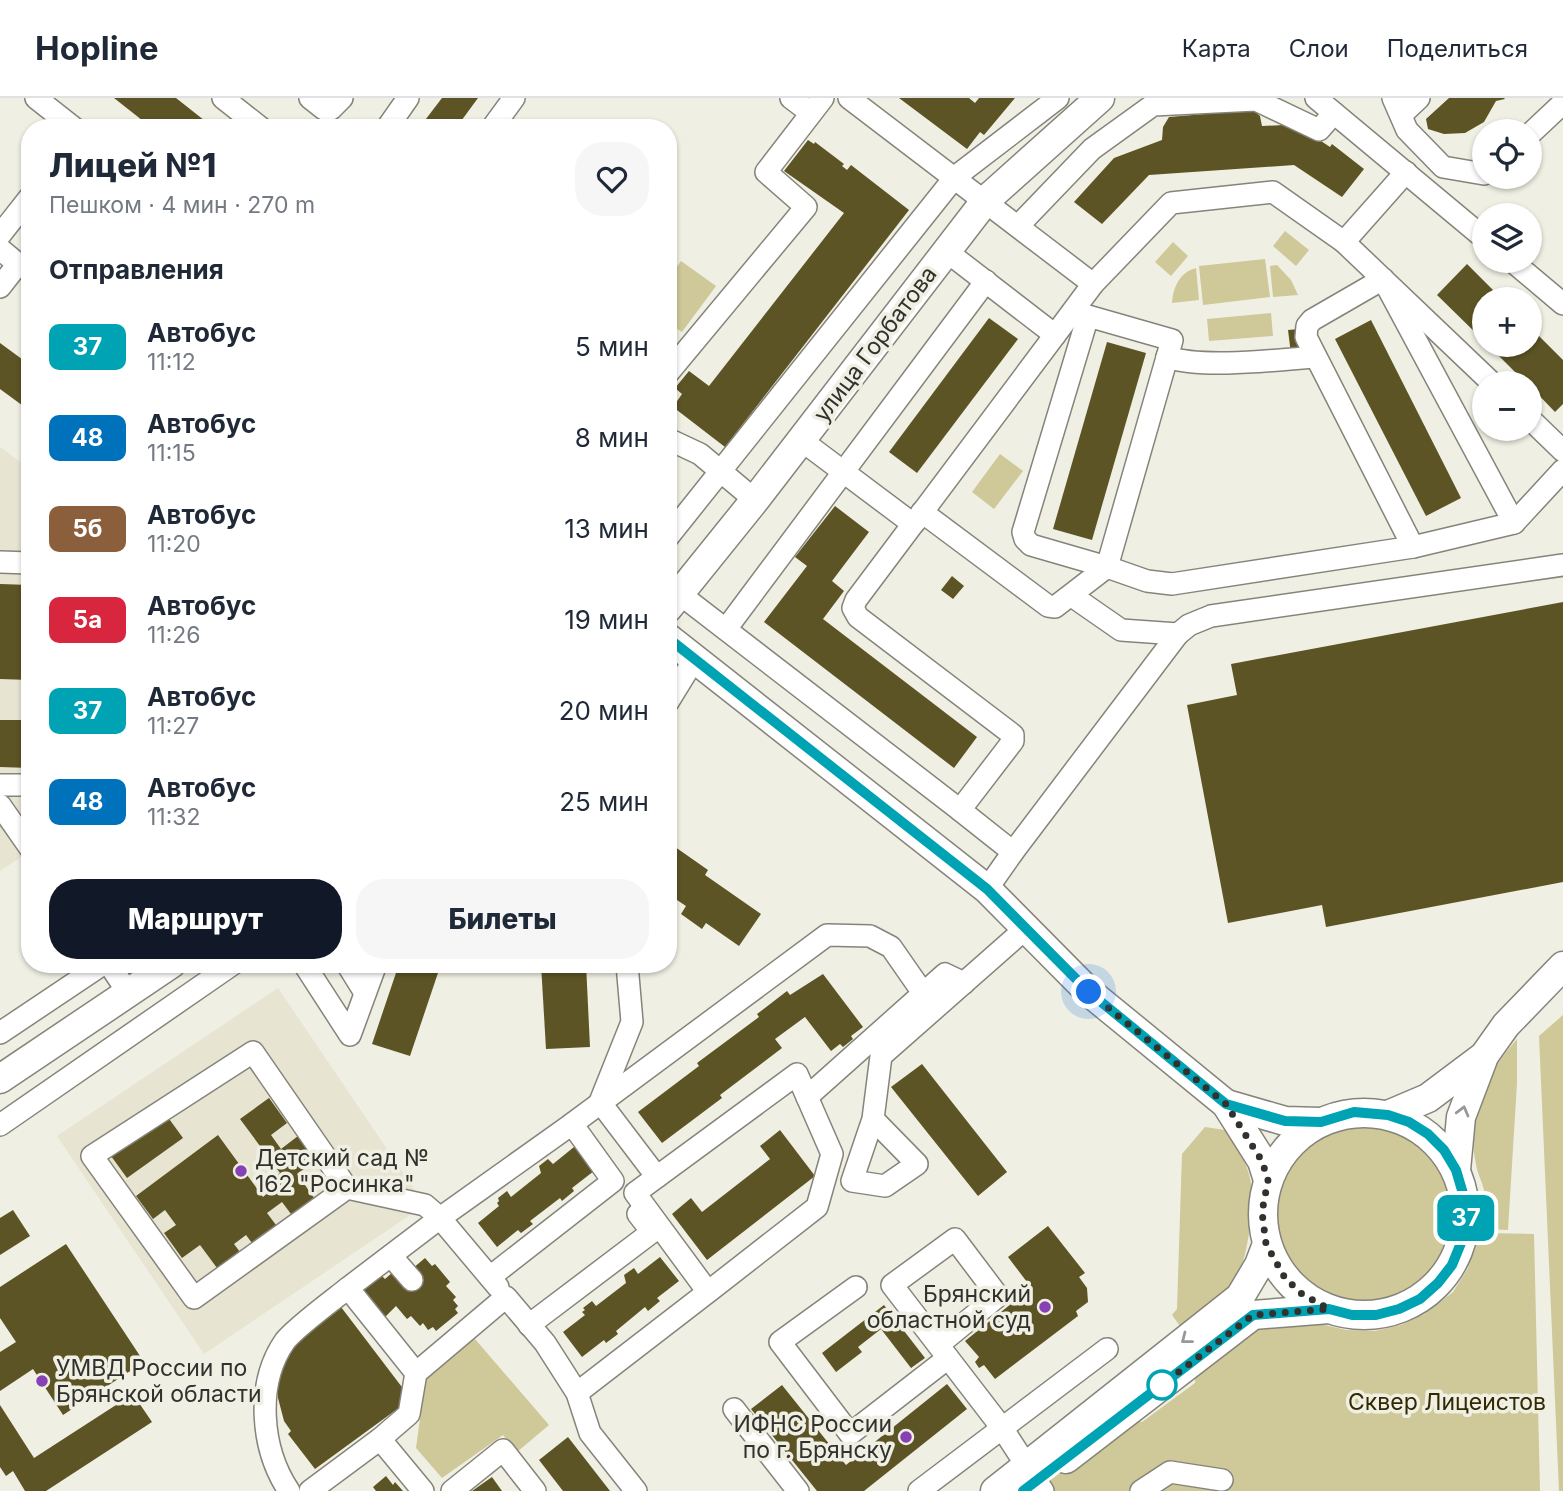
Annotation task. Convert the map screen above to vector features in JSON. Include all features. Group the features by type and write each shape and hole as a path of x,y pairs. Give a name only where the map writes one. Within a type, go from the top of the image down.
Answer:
{"main road":[{"name":"улица Горбатова","path":"677,590 755,500 986,201 1100,98"},
{"path":"677,645 987,889 1089,992 1226,1104 1262,1161 1268,1180"},
{"path":"1456,1170 1461,1116 1484,1056 1506,1025 1563,966"},
{"path":"0,1079 158,973"},
{"path":"1388,1115 1428,1098 1484,1056"},
{"path":"1226,1104 1285,1121 1321,1122"},
{"path":"1247,1306 1329,1309 1352,1315 1376,1315 1399,1309 1420,1299 1438,1283 1452,1265 1461,1243 1466,1220 1464,1197 1456,1170 1444,1150 1428,1134 1409,1122 1388,1115 1354,1112 1321,1122 1296,1138 1279,1157 1268,1180 1262,1212 1266,1244 1285,1278 1302,1294 1329,1309"},
{"path":"1021,1484 1247,1306 1266,1244"}],"street":[{"path":"36,98 63,119"},
{"path":"223,98 250,119"},
{"path":"310,98 324,109 331,109 342,98"},
{"path":"393,119 408,98"},
{"path":"499,119 514,98"},
{"path":"677,362 806,207 766,172 817,106 791,98"},
{"path":"849,98 1093,284"},
{"path":"677,526 955,177 1058,98"},
{"path":"1316,98 1472,228"},
{"path":"1419,98 1397,107 1407,130 1443,167 1472,172"},
{"path":"1019,225 1092,149 1153,105 1256,100 1320,130 1334,113"},
{"path":"1542,123 1563,103"},
{"path":"1344,242 1406,172"},
{"path":"1479,371 1344,242 1273,192 1171,203 1093,284 1082,310 1023,532 1025,540 1031,545 1107,567 1147,582 1172,584 1413,547 1514,523 1563,471"},
{"path":"0,236 21,209"},
{"path":"0,249 18,264 0,287"},
{"path":"946,251 1055,335"},
{"path":"1526,273 1563,304"},
{"path":"1383,279 1312,320 1307,326 1306,337 1413,547"},
{"path":"1383,279 1514,523"},
{"path":"726,629 986,281"},
{"path":"960,810 1013,741 1013,735 858,617 853,608 856,600 1055,335 1082,310"},
{"path":"801,440 842,472 918,518 1048,606 1061,605 1107,567 1172,340 1082,310"},
{"path":"1167,357 1191,362 1315,357"},
{"path":"1542,430 1563,450"},
{"path":"677,443 700,454 755,500"},
{"path":"0,562 21,563"},
{"path":"987,889 1178,635 1189,625 1211,616 1563,565"},
{"path":"1072,596 1121,630 1178,635"},
{"path":"677,599 726,629 1013,852"},
{"path":"677,687 695,658"},
{"path":"0,785 21,785"},
{"path":"0,805 21,835"},
{"path":"873,1119 881,1056 1025,929"},
{"path":"289,1491 278,1474 266,1436 265,1409 270,1374 286,1340 348,1287 827,935 870,936 891,947 922,993"},
{"path":"0,1032 89,973"},
{"path":"115,973 129,994"},
{"path":"0,1125 220,973"},
{"path":"310,973 350,1035 373,973"},
{"path":"353,973 365,993"},
{"path":"600,1102 632,1022 628,973"},
{"path":"807,1097 944,974 964,983"},
{"path":"347,1188 194,1298 92,1156 253,1052 347,1188 425,1205 440,1218 545,1343 577,1393 590,1433 636,1491"},
{"path":"577,1393 708,1292 817,1207 832,1154 797,1074 635,1193 708,1292"},
{"path":"600,1102 657,1177"},
{"path":"530,1325 652,1232 572,1124"},
{"path":"490,1277 613,1181"},
{"path":"856,1287 780,1342 850,1434 943,1352 998,1296 955,1238 892,1284 943,1352 1002,1428 1021,1484"},
{"path":"391,1256 412,1280"},
{"path":"348,1287 416,1373"},
{"path":"310,1491 380,1439 409,1413 416,1373 506,1297"},
{"path":"919,1491 1107,1349"},
{"path":"734,1409 798,1491"},
{"path":"380,1439 423,1491"},
{"path":"452,1491 503,1450 535,1491"},
{"path":"1140,1491 1170,1472 1222,1480"}],"shaded area":[{"path":"0,447 21,462 21,857 0,871"},
{"name":"Детский сад № 162 \"Росинка\"","path":"278,988 425,1205 204,1354 57,1136"}],"green space":[{"path":"1285,231 1309,250 1296,266 1273,246"},
{"path":"1173,242 1188,256 1171,276 1155,262"},
{"path":"1265,259 1270,297 1203,305 1199,266"},
{"path":"681,261 716,286 682,332 677,329 677,267"},
{"path":"1277,265 1291,280 1298,295 1273,297 1270,266"},
{"path":"1196,268 1199,300 1172,303 1178,281"},
{"path":"1271,313 1273,336 1209,341 1207,319"},
{"path":"1000,454 1023,471 994,509 972,492"},
{"path":"1563,1015 1563,1491 1559,1491 1539,1036"},
{"path":"1517,1039 1508,1230 1487,1229 1485,1195 1473,1146 1473,1129 1480,1097 1487,1082"},
{"path":"1364,1124 1399,1131 1428,1151 1448,1180 1455,1215 1448,1250 1428,1279 1399,1299 1364,1306 1329,1299 1300,1279 1280,1250 1273,1215 1280,1180 1300,1151 1329,1131"},
{"path":"1205,1127 1225,1130 1241,1155 1251,1183 1251,1220 1243,1262 1234,1283 1185,1333 1172,1315 1177,1309 1182,1154"},
{"name":"Сквер Лицеистов","path":"1479,1233 1534,1234 1540,1491 1036,1489 1130,1419 1142,1422 1195,1383 1196,1366 1247,1330 1304,1320 1346,1330 1375,1331 1401,1325 1425,1314 1453,1292 1468,1268"},
{"path":"475,1339 549,1425 517,1452 503,1435 442,1478 416,1448 426,1374"}],"building":[{"path":"114,98 176,98 203,119 141,119"},
{"path":"442,98 478,98 463,119 426,119"},
{"path":"899,98 969,98 975,103 979,98 1015,98 984,135 980,132 967,149"},
{"path":"1449,98 1505,99 1496,101 1486,119 1472,119 1472,129 1465,133 1444,134 1428,129 1426,119"},
{"path":"1253,110 1260,116 1262,126 1284,125 1294,131 1306,131 1330,147 1332,144 1364,169 1342,197 1294,165 1149,175 1102,224 1074,202 1114,158 1162,140 1163,127 1169,117"},
{"path":"808,140 814,144 815,142 844,164 842,166 847,170 851,165 909,210 725,447 677,410 677,401 682,394 677,390 677,386 689,371 709,386 844,213 784,171"},
{"path":"1467,264 1472,273 1476,273 1490,287 1472,287 1472,329 1437,295"},
{"path":"989,318 1018,339 917,473 889,452"},
{"path":"1371,320 1461,498 1426,516 1335,339"},
{"path":"1299,329 1302,352 1291,354 1288,330"},
{"path":"1542,339 1563,360 1563,404 1555,412 1542,398 1542,371 1514,371 1500,357 1542,357"},
{"path":"1107,342 1146,353 1092,540 1053,529"},
{"path":"0,343 21,358 21,404 0,389"},
{"path":"835,506 869,532 832,581 844,591 823,619 977,737 954,768 764,622 807,566 795,557"},
{"path":"952,576 964,586 953,599 941,590"},
{"path":"0,584 21,585 21,680 0,679"},
{"path":"1563,602 1563,882 1326,927 1322,905 1228,923 1187,705 1237,695 1231,664"},
{"path":"0,720 21,720 21,768 0,767"},
{"path":"677,848 708,870 705,875 761,914 739,946 706,923 702,929 681,914 686,906 677,900"},
{"path":"396,973 438,973 410,1056 372,1044"},
{"path":"542,973 586,973 590,1047 546,1049"},
{"path":"823,974 863,1027 851,1036 853,1039 843,1047 840,1044 831,1051 805,1017 775,1039 782,1048 662,1143 638,1112 699,1066 697,1063 759,1017 757,1014 787,991 790,995"},
{"path":"922,1064 1007,1172 978,1196 891,1087"},
{"path":"269,1098 287,1123 271,1135 281,1149 298,1136 315,1161 297,1174 317,1202 294,1218 282,1202 267,1213 279,1229 255,1247 246,1235 234,1244 243,1256 220,1272 200,1245 182,1258 164,1233 176,1225 165,1210 153,1219 136,1196 218,1135 263,1197 271,1190 266,1183 280,1173 240,1119"},
{"path":"167,1116 183,1138 127,1178 111,1156"},
{"path":"780,1130 815,1176 707,1260 672,1214 691,1198 702,1212 770,1159 760,1146"},
{"path":"574,1147 594,1171 572,1188 574,1191 562,1201 560,1198 530,1221 533,1224 521,1233 518,1230 497,1247 478,1223 499,1206 498,1198 507,1191 511,1197 541,1173 539,1166 548,1159 553,1164"},
{"path":"13,1210 30,1236 0,1255 0,1218"},
{"name":"Брянский областной суд","path":"1048,1226 1085,1273 1079,1277 1087,1288 1088,1302 1076,1311 1078,1316 995,1379 984,1365 979,1368 975,1362 979,1357 965,1341 1022,1295 1027,1282 1008,1257"},
{"path":"66,1244 144,1362 63,1415 33,1369 0,1391 0,1352 16,1342 0,1318 0,1287"},
{"path":"660,1257 679,1281 657,1298 660,1301 648,1311 645,1307 616,1331 618,1334 606,1343 604,1340 582,1357 563,1332 585,1315 583,1308 592,1301 596,1306 626,1283 624,1275 634,1268 638,1274"},
{"path":"425,1258 432,1266 435,1264 450,1282 446,1286 456,1297 453,1300 458,1306 455,1309 458,1313 436,1331 433,1327 428,1330 423,1323 420,1326 411,1316 407,1319 396,1306 384,1318 360,1290 380,1274 385,1279 393,1272 412,1269"},
{"path":"884,1305 925,1358 911,1368 881,1329 858,1347 862,1352 836,1372 822,1353"},
{"path":"341,1307 411,1399 315,1469 288,1434 291,1431 284,1421 278,1398 277,1375 294,1343"},
{"name":"ИФНС России по г. Брянску","path":"947,1384 967,1409 864,1491 817,1491 751,1409 782,1385 846,1465"},
{"path":"133,1394 152,1422 46,1491 25,1491 13,1471 6,1476 0,1467 0,1405 34,1458"},
{"path":"568,1437 610,1491 563,1491 539,1460"},
{"path":"386,1476 393,1485 395,1482 403,1491 376,1491 373,1487"},
{"path":"492,1477 502,1491 472,1491"}],"bus line":[{"name":"37","path":"677,645 987,889 1089,992 1226,1104 1285,1121 1321,1122 1354,1112 1388,1115 1409,1122 1428,1134 1444,1150 1456,1170 1464,1197 1466,1220 1461,1243 1452,1265 1438,1283 1420,1299 1399,1309 1376,1315 1352,1315 1329,1309 1253,1315 1023,1491"}],"place":[{"name":"Детский сад № 162 \"Росинка\"","path":"241,1171"},
{"name":"Брянский областной суд","path":"1045,1307"},
{"name":"УМВД России по Брянской области","path":"42,1381"},
{"name":"ИФНС России по г. Брянску","path":"906,1437"}],"route":[{"path":"1089,992 1226,1104 1262,1161 1268,1180 1262,1212 1266,1244 1285,1278 1302,1294 1329,1309 1253,1315 1162,1385"}]}
